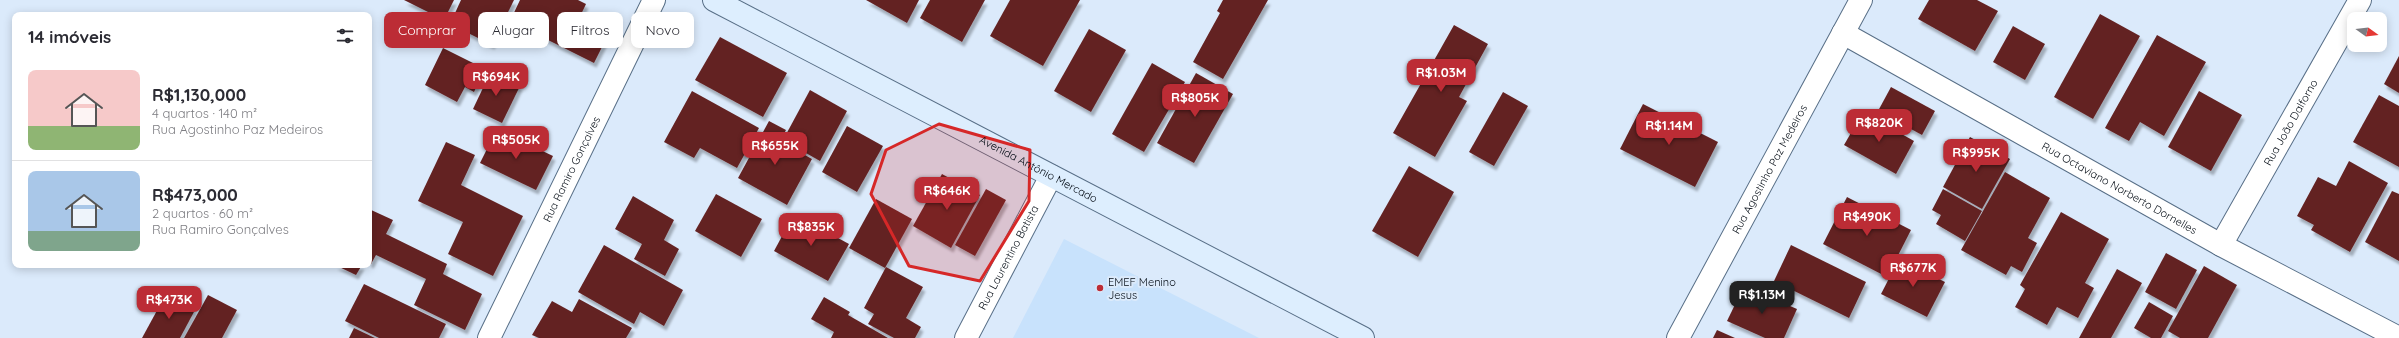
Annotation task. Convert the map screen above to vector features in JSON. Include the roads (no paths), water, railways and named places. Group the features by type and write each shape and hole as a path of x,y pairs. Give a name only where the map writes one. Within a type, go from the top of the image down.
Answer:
{"street":[{"name":"Rua Ramiro Gonçalves","path":"489,338 654,0"},
{"name":"Avenida Antônio Mercado","path":"714,0 1362,338"},
{"name":"Rua Agostinho Paz Medeiros","path":"1678,338 1861,0"},
{"name":"Rua João Dalforno","path":"2221,245 2360,0"},
{"name":"Rua Octaviano Norberto Dornelles","path":"1843,32 2375,332 2399,338"},
{"name":"Rua Laurentino Batista","path":"966,338 1051,176"}],"place":[{"name":"EMEF Menino Jesus","path":"1100,288"}]}
